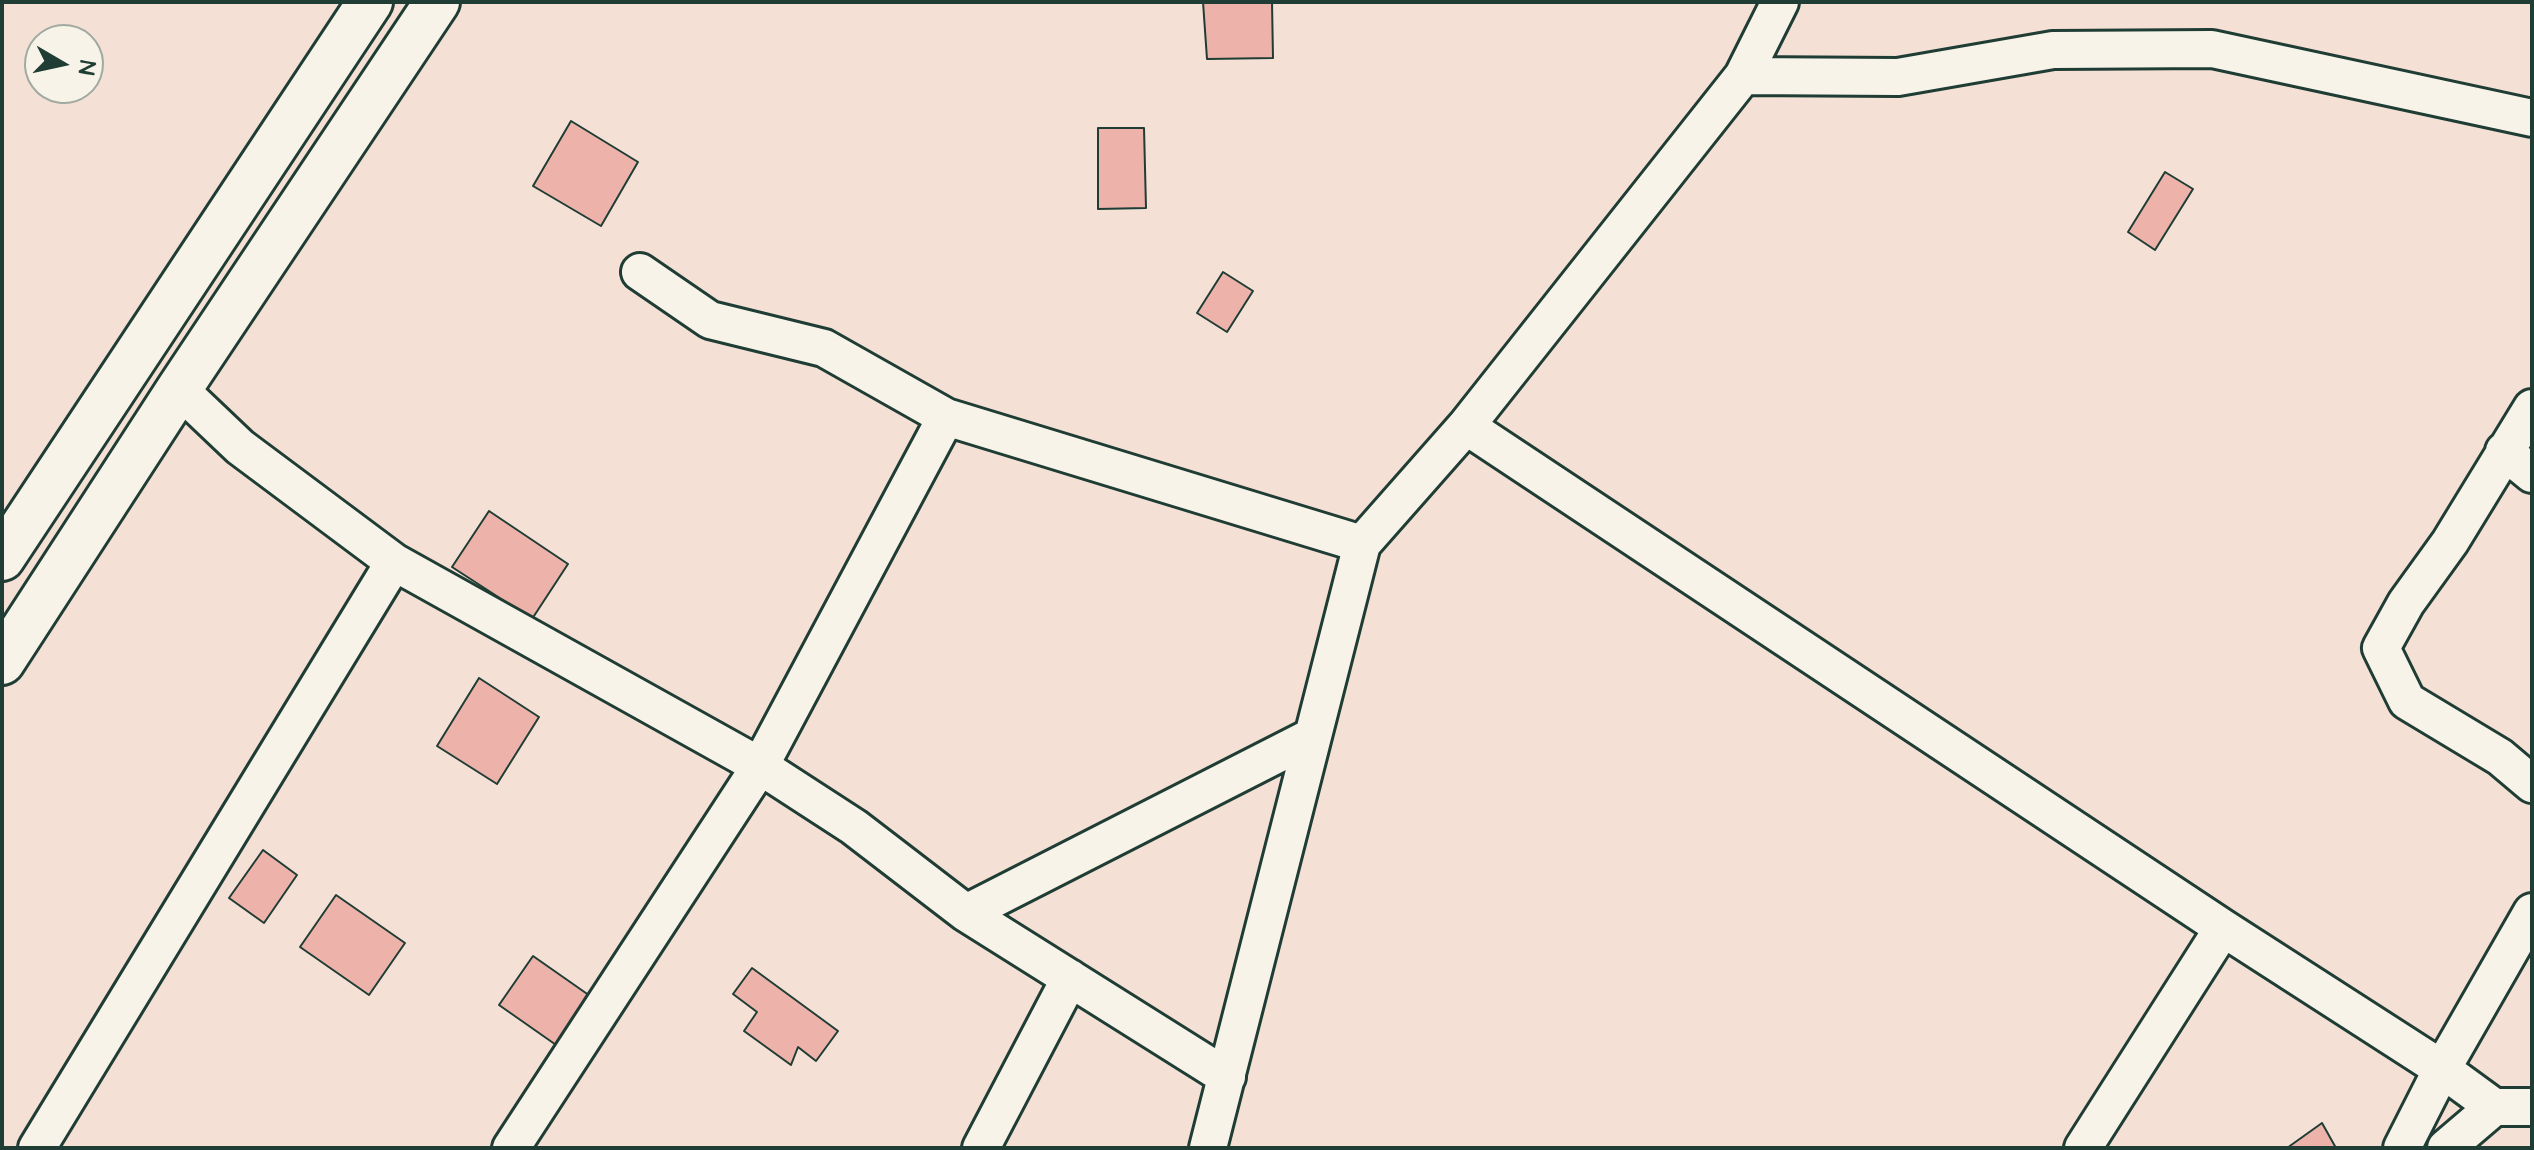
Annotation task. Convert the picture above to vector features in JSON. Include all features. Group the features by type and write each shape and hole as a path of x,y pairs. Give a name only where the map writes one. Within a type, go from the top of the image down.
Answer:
{"main road":[{"path":"2,558 370,2"},
{"path":"2,662 179,389 437,2"}],"street":[{"path":"1208,1148 1362,544 1466,426 1743,76 1780,2"},
{"path":"1743,76 1898,77 2053,50 2212,49 2532,118"},
{"path":"640,272 710,320 824,348 946,417 1362,544"},
{"path":"179,389 240,447 394,562 760,766 854,827 966,913 1227,1077"},
{"path":"2532,408 2450,542 2406,603 2381,648 2407,701 2500,757 2532,784"},
{"path":"511,1148 760,766 946,417"},
{"path":"1466,426 2223,928 2442,1069 2494,1107 2532,1107"},
{"path":"2504,451 2532,474"},
{"path":"37,1148 394,562"},
{"path":"966,913 1313,736"},
{"path":"2402,1148 2442,1069 2532,912"},
{"path":"2083,1148 2223,928"},
{"path":"981,1148 1070,978"},
{"path":"2446,1148 2494,1107"}],"building":[{"path":"1203,2 1272,2 1273,58 1207,59"},
{"path":"571,121 638,162 601,226 533,186"},
{"path":"1098,128 1144,128 1146,208 1098,209"},
{"path":"2165,172 2193,189 2155,250 2128,232"},
{"path":"1223,272 1253,291 1227,332 1197,313"},
{"path":"489,511 568,564 532,619 452,567"},
{"path":"479,678 539,717 497,784 437,746"},
{"path":"263,850 297,875 264,923 229,898"},
{"path":"336,895 405,943 369,995 300,947"},
{"path":"533,956 593,998 559,1047 499,1005"},
{"path":"752,968 838,1031 816,1061 798,1047 791,1065 744,1031 757,1012 733,994"},
{"path":"2322,1123 2336,1148 2287,1148"}]}
